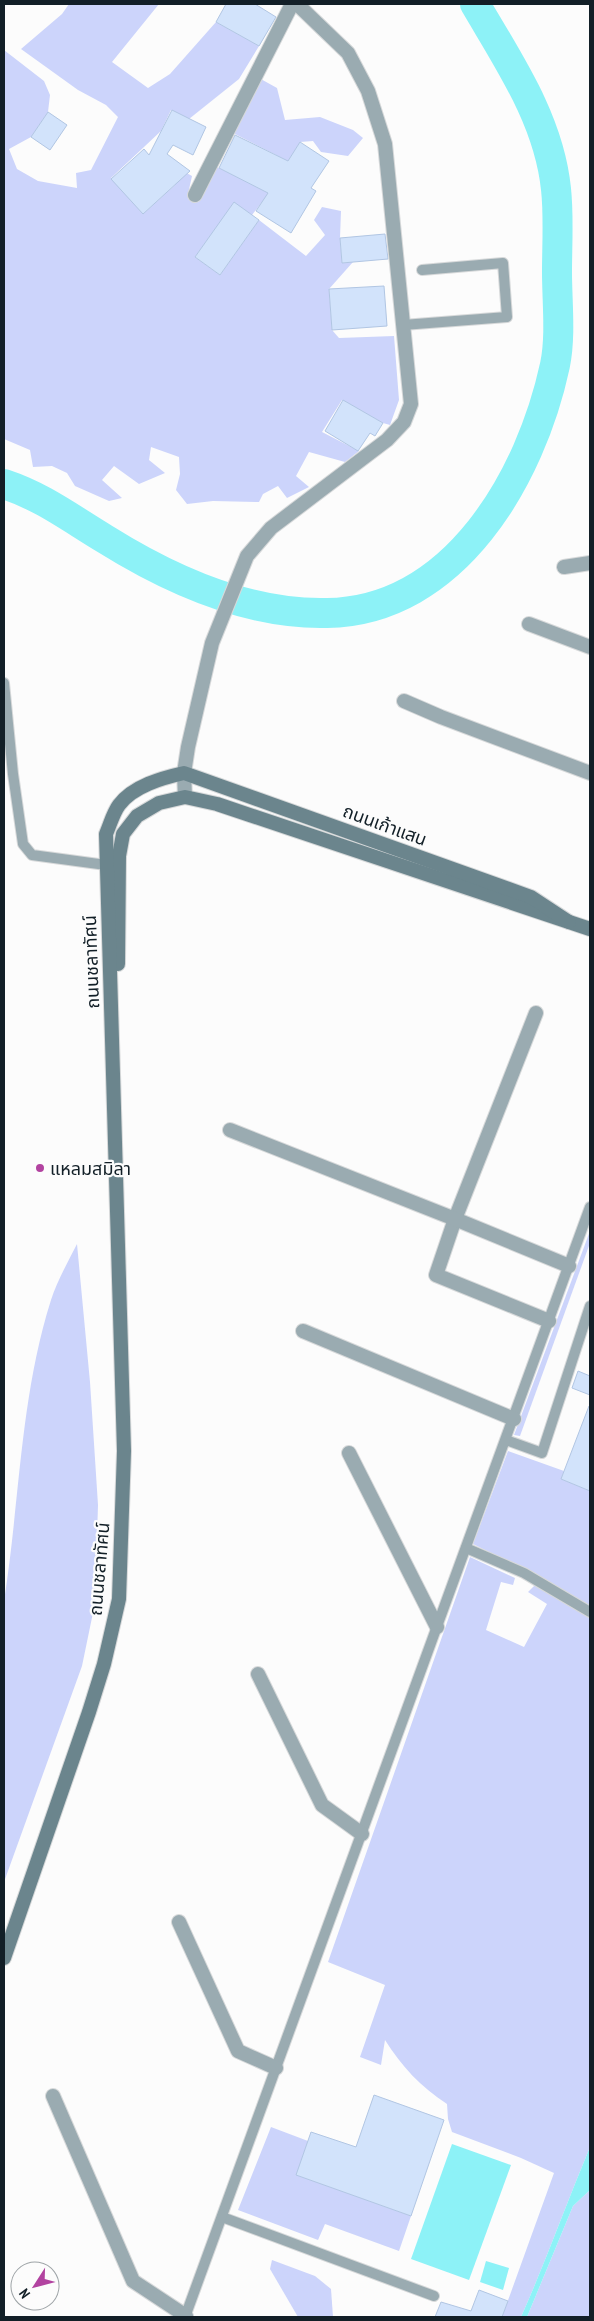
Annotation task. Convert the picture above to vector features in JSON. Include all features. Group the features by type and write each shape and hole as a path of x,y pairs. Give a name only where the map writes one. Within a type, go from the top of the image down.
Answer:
{"main road":[{"name":"ถนนชลาทัศน์","path":"4,1958 92,1704 104,1664 119,1599 124,1451 106,834 119,805 141,787 166,777 184,773"},
{"name":"ถนนเก้าแสน","path":"184,773 531,897 569,922"},
{"name":"ถนนชลาทัศน์","path":"117,1194 119,856 123,834 137,816 158,803 185,796"},
{"name":"ถนนเก้าแสน","path":"185,796 217,804 590,928"}],"street":[{"path":"195,195 292,4"},
{"path":"185,796 184,773 212,643 248,556 271,528 388,440 404,422 411,404 385,144 368,91 348,52 297,4"},
{"path":"564,566 590,563"},
{"path":"529,624 590,647"},
{"path":"404,700 441,717 590,772"},
{"path":"536,1013 455,1219 436,1275 549,1321"},
{"path":"230,1130 569,1266"},
{"path":"303,1331 514,1419"},
{"path":"349,1453 437,1627"},
{"path":"258,1674 322,1805 362,1834"},
{"path":"178,1922 238,2051 276,2068"},
{"path":"53,2096 133,2281 185,2316"}],"lane":[{"path":"403,325 507,317 503,263 422,270"},
{"path":"4,683 13,774 23,844 26,851 32,855 106,864"},
{"path":"185,2316 590,1207"},
{"path":"506,1440 542,1453 587,1327 590,1306"},
{"path":"466,1548 524,1574 590,1612"},
{"path":"222,2216 434,2296"}],"shaded area":[{"path":"69,4 159,4 112,62 148,88 170,74 216,22 259,46 239,79 189,119 171,110 161,131 111,178 143,214 175,185 172,165 192,176 188,194 199,200 217,167 259,188 276,155 233,133 259,78 277,88 285,120 320,117 353,130 363,138 348,156 321,152 313,141 300,142 272,189 252,215 234,203 195,257 220,275 259,220 306,256 325,235 314,220 322,207 341,211 340,238 342,263 353,262 329,289 332,330 339,338 394,336 399,400 390,425 342,400 322,432 359,451 345,462 309,452 296,476 309,487 287,498 278,486 263,494 259,502 213,501 187,504 176,490 180,474 179,457 151,447 149,460 165,473 139,484 114,466 102,480 122,498 109,501 75,486 67,473 52,466 33,467 30,450 4,439 4,50 44,81 50,95 48,112 31,137 9,149 17,169 38,181 77,188 76,173 91,170 118,117 106,105 78,90 21,49 62,14"},
{"path":"590,1231 590,1243 520,1436 514,1435"},
{"path":"77,1244 90,1382 98,1505 95,1603 82,1666 4,1882 4,1601 33,1374 51,1300 59,1279"},
{"path":"508,1451 564,1471 561,1479 590,1491 590,1608 533,1574 473,1544"},
{"path":"470,1557 515,1578 513,1585 501,1582 486,1630 524,1647 547,1604 528,1592 535,1585 590,1618 590,2147 521,2317 502,2317 554,2173 521,2158 452,2132 448,2119 447,2104 412,2075 385,2040 381,2065 360,2057 385,1985 328,1962"},
{"path":"271,2127 308,2141 297,2175 411,2216 399,2251 325,2224 318,2240 238,2210"},
{"path":"452,2144 511,2165 469,2280 411,2259"},
{"path":"590,2147 590,2190 573,2206 527,2317 521,2317 539,2275"},
{"path":"590,2190 590,2317 527,2317 573,2206"},
{"path":"272,2260 315,2276 331,2289 333,2317 298,2317 270,2269"},
{"path":"486,2261 509,2268 503,2290 480,2282"}],"building":[{"path":"226,4 255,4 276,17 259,46 216,22"},
{"path":"172,110 206,127 193,155 173,145 167,154 190,171 143,214 111,179 144,149 149,155"},
{"path":"48,112 67,125 50,150 31,137"},
{"path":"235,135 288,161 300,142 329,161 311,188 316,191 291,233 256,211 268,193 219,168"},
{"path":"234,202 259,220 220,275 195,257"},
{"path":"385,234 388,259 342,263 340,238"},
{"path":"384,286 387,326 332,330 329,289"},
{"path":"343,400 383,423 375,436 370,433 358,451 325,431"},
{"path":"578,1371 590,1376 590,1395 572,1388"},
{"path":"590,1407 590,1491 561,1479"},
{"path":"374,2095 444,2120 411,2216 296,2175 311,2132 356,2147"},
{"path":"479,2290 508,2301 502,2317 435,2317 441,2302 471,2311"}],"waterway":[{"path":"4,484 56,508 130,554 183,581 239,601 268,608 327,613 373,606 413,589 449,563 480,530 506,492 527,451 544,408 555,365 558,342 557,209 552,164 545,139 526,92 475,4"}],"place":[{"name":"แหลมสมิลา","path":"40,1168"}]}
